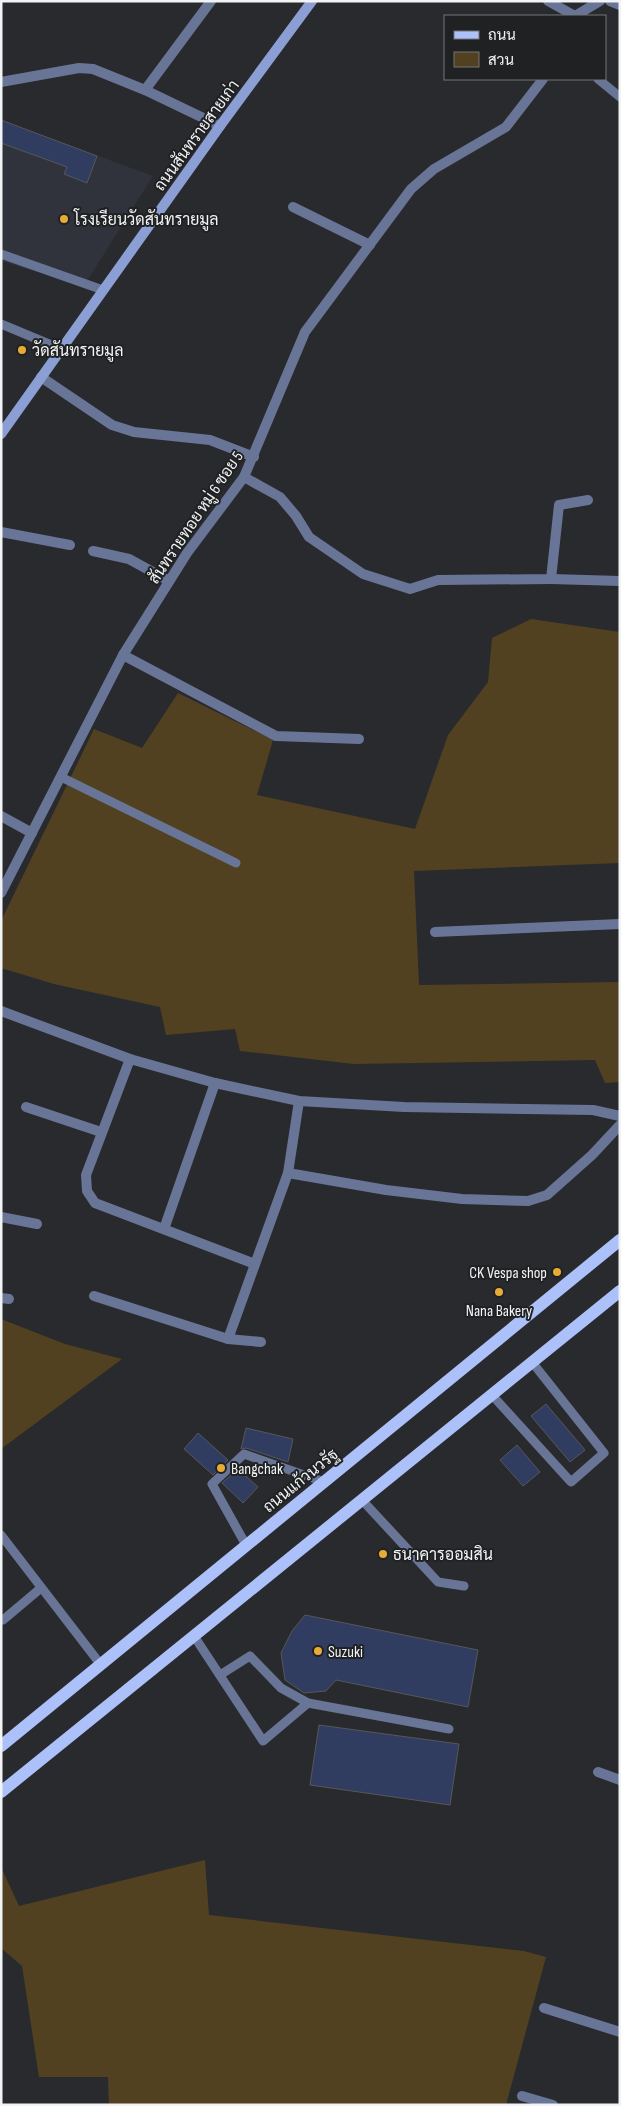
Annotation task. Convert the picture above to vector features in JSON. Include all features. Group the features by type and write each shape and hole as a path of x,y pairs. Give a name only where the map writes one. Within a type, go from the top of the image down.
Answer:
{"main road":[{"name":"ถนนสันทรายสายเก่า","path":"1,434 220,126 312,1"},
{"name":"ถนนแก้วนวรัฐ","path":"1,1746 620,1240"},
{"path":"1,1792 620,1291"}],"street":[{"path":"145,90 211,1"},
{"path":"548,1 573,15"},
{"path":"577,15 600,1"},
{"path":"610,1 620,5"},
{"path":"1,82 79,68 93,69 145,90 220,126"},
{"name":"สันทรายทอย หมู่ 6 ซอย 5","path":"1,893 123,655 187,552 244,476 254,457 306,332 411,189 434,169 506,127 542,80"},
{"path":"294,207 370,245"},
{"path":"41,377 112,425 134,432 210,440 254,457"},
{"path":"244,476 280,497 296,516 309,537 363,574 410,589 438,580 551,579 620,581"},
{"path":"551,579 559,505 588,500"},
{"path":"1,532 70,545"},
{"path":"93,552 129,559 170,581"},
{"path":"123,655 276,736 359,740"},
{"path":"1,816 32,833"},
{"path":"436,932 620,924"},
{"path":"1,1011 130,1059 215,1083 300,1101 404,1107 593,1110 620,1116"},
{"path":"130,1059 86,1175 87,1191 95,1203 255,1264"},
{"path":"164,1229 215,1083"},
{"path":"228,1339 288,1174 300,1101"},
{"path":"26,1107 101,1132"},
{"path":"288,1174 386,1190 462,1199 528,1201 547,1195 592,1155 620,1125"},
{"path":"1,1217 37,1224"},
{"path":"94,1296 228,1339 261,1342"},
{"path":"598,1772 620,1780"},
{"path":"544,2008 620,2032"},
{"path":"522,2096 553,2105"}],"lane":[{"path":"599,80 620,97"},
{"path":"1,254 103,290"},
{"path":"1,324 61,349"},
{"path":"61,777 236,863"},
{"path":"492,1394 570,1482 604,1453 532,1362"},
{"path":"246,1545 212,1484 244,1454 324,1482"},
{"path":"362,1500 438,1582 464,1586"},
{"path":"1,1535 100,1664"},
{"path":"4,1620 41,1588"},
{"path":"194,1636 263,1741 308,1703"},
{"path":"220,1675 250,1656 281,1688 308,1703 449,1729"}],"shaded area":[{"name":"โรงเรียนวัดสันทรายมูล","path":"1,120 153,176 84,286 1,261"}],"green space":[{"path":"531,619 620,632 620,863 414,871 419,985 620,982 620,1082 605,1083 595,1060 354,1064 240,1051 235,1029 166,1035 160,1007 54,984 1,968 1,921 94,729 142,748 178,693 273,740 257,795 415,829 448,735 488,682 492,638"},
{"path":"1,1319 65,1344 122,1359 1,1449"},
{"path":"205,1860 209,1915 524,1951 546,1957 506,2105 109,2105 108,2077 39,2077 22,1966 1,1948 1,1867 19,1906"}],"building":[{"path":"1,120 97,156 87,183 64,174 67,167 1,143"},
{"path":"546,1404 585,1450 570,1462 531,1416"},
{"path":"246,1428 293,1439 288,1462 246,1448 241,1449"},
{"path":"198,1433 228,1460 213,1475 184,1449"},
{"path":"517,1445 540,1472 523,1486 500,1460"},
{"path":"238,1469 258,1487 243,1503 222,1483"},
{"path":"305,1615 478,1650 468,1707 336,1680 326,1691 304,1693 285,1680 281,1653 292,1631"},
{"path":"319,1725 459,1744 450,1805 310,1785"}],"place":[{"name":"โรงเรียนวัดสันทรายมูล","path":"64,219"},
{"name":"วัดสันทรายมูล","path":"22,350"},
{"name":"CK Vespa shop","path":"557,1272"},
{"name":"Nana Bakery","path":"499,1292"},
{"name":"Bangchak","path":"221,1468"},
{"name":"ธนาคารออมสิน","path":"383,1554"},
{"name":"Suzuki","path":"318,1651"}]}
